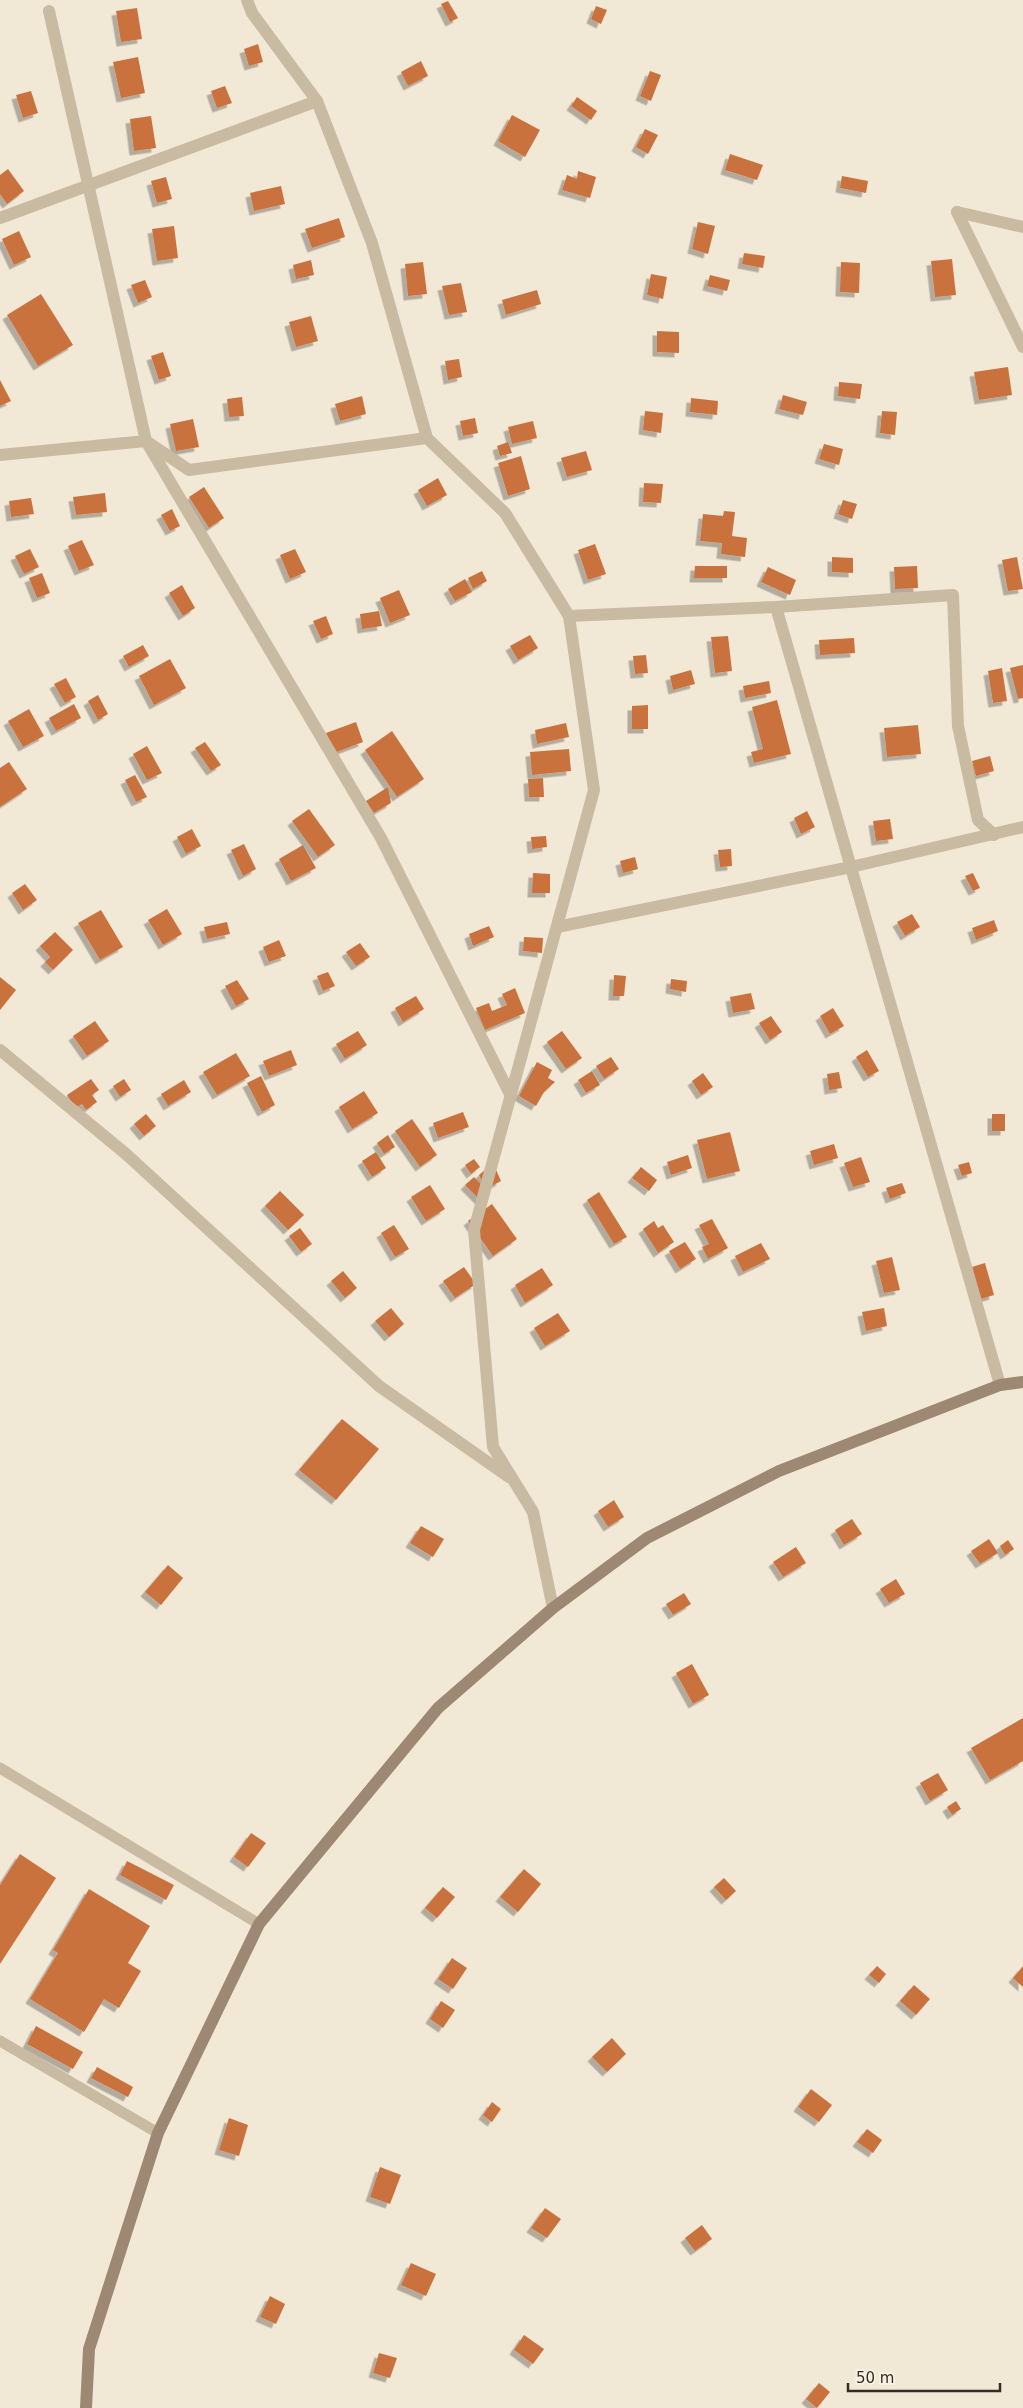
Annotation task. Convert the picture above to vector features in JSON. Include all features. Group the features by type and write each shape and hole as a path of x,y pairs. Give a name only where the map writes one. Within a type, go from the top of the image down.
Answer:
{"main road":[{"path":"86,2408 89,2349 158,2133 259,1924 438,1708 553,1608 648,1538 779,1471 1000,1385 1023,1382"}],"street":[{"path":"247,0 252,13 317,101 372,243 427,438 505,513 569,616 594,790 474,1230 493,1447 533,1512 553,1608"},
{"path":"49,12 146,441 381,838 511,1096"},
{"path":"0,218 198,147 317,101"},
{"path":"1023,227 957,212 1023,347"},
{"path":"0,455 146,441 189,470 427,438"},
{"path":"569,616 776,607 954,595 958,726 978,820 994,835"},
{"path":"776,607 1000,1385"},
{"path":"557,927 851,867 1023,827"},
{"path":"0,1050 126,1154 379,1386 513,1480"}],"lane":[{"path":"0,1768 259,1924"},
{"path":"0,2041 158,2133"}],"building":[{"path":"448,1 458,18 450,22 441,4"},
{"path":"596,6 607,10 601,24 591,19"},
{"path":"137,8 142,39 121,42 116,11"},
{"path":"258,44 263,62 249,66 244,49"},
{"path":"138,57 145,93 121,98 113,62"},
{"path":"421,61 428,76 408,86 401,72"},
{"path":"650,71 661,75 651,101 640,96"},
{"path":"225,86 232,103 217,108 211,91"},
{"path":"31,91 38,113 23,118 16,95"},
{"path":"577,97 597,111 591,120 571,106"},
{"path":"512,115 540,130 525,157 498,141"},
{"path":"151,116 156,148 134,151 130,119"},
{"path":"645,129 658,135 648,154 636,147"},
{"path":"730,154 763,165 757,180 725,170"},
{"path":"8,169 24,191 7,204 0,194 0,175"},
{"path":"578,171 596,177 590,198 562,190 567,175 577,179"},
{"path":"842,176 868,181 866,193 840,188"},
{"path":"166,177 172,199 157,203 151,181"},
{"path":"281,186 285,204 254,211 250,193"},
{"path":"339,218 345,237 312,248 305,229"},
{"path":"698,222 715,226 708,254 692,249"},
{"path":"174,226 178,258 157,261 152,229"},
{"path":"19,231 31,257 14,265 2,239"},
{"path":"744,253 765,256 763,268 742,264"},
{"path":"952,259 956,295 935,297 931,261"},
{"path":"311,260 314,275 296,279 293,265"},
{"path":"423,262 427,294 408,296 405,264"},
{"path":"841,262 860,263 859,293 840,292"},
{"path":"651,274 667,277 663,299 647,295"},
{"path":"710,275 730,280 727,291 707,286"},
{"path":"145,280 152,297 138,303 131,285"},
{"path":"461,283 467,312 449,315 442,286"},
{"path":"537,290 541,304 506,315 502,300"},
{"path":"41,294 73,345 38,366 7,315"},
{"path":"311,316 318,341 296,347 289,322"},
{"path":"657,331 679,332 679,353 657,352"},
{"path":"163,352 171,376 159,380 151,356"},
{"path":"459,359 462,377 448,380 445,361"},
{"path":"1008,367 1012,395 979,400 974,372"},
{"path":"0,380 11,401 0,406"},
{"path":"839,382 862,384 860,399 838,396"},
{"path":"783,395 807,402 803,415 779,409"},
{"path":"362,396 366,414 340,421 335,404"},
{"path":"242,397 244,416 229,417 227,399"},
{"path":"691,398 718,401 717,415 690,412"},
{"path":"645,411 663,413 661,433 643,430"},
{"path":"882,411 897,412 895,435 880,433"},
{"path":"475,418 478,433 463,436 460,421"},
{"path":"193,419 199,447 176,451 170,424"},
{"path":"533,421 537,438 512,444 508,427"},
{"path":"508,442 512,453 500,456 497,446"},
{"path":"824,444 843,449 839,465 819,459"},
{"path":"586,451 592,470 567,477 561,458"},
{"path":"521,456 530,489 508,496 498,463"},
{"path":"438,478 447,495 427,506 418,490"},
{"path":"644,483 663,484 661,503 643,502"},
{"path":"204,487 224,518 209,528 189,497"},
{"path":"105,493 107,512 76,515 73,497"},
{"path":"31,498 34,514 11,517 9,501"},
{"path":"843,500 857,504 852,519 838,514"},
{"path":"172,509 180,526 170,531 161,515"},
{"path":"724,511 735,512 732,536 747,538 745,557 721,554 722,543 700,541 703,514 723,516"},
{"path":"82,540 94,565 79,571 68,546"},
{"path":"595,544 606,574 588,580 578,550"},
{"path":"30,549 39,567 24,574 15,556"},
{"path":"295,549 306,572 290,579 280,555"},
{"path":"832,557 853,558 853,573 832,572"},
{"path":"1017,557 1023,589 1008,591 1002,560"},
{"path":"695,566 727,566 727,578 694,578"},
{"path":"917,566 918,588 895,589 894,567"},
{"path":"768,567 796,580 790,595 761,582"},
{"path":"482,571 487,581 473,589 468,578"},
{"path":"42,573 50,593 37,598 29,578"},
{"path":"465,579 472,592 455,601 448,589"},
{"path":"182,585 195,608 183,616 169,593"},
{"path":"399,590 410,615 390,623 380,598"},
{"path":"379,611 382,626 362,629 360,614"},
{"path":"326,616 333,634 321,639 313,621"},
{"path":"530,635 538,648 518,660 510,646"},
{"path":"728,636 732,671 715,673 711,637"},
{"path":"854,638 855,653 820,655 819,640"},
{"path":"143,645 149,656 129,667 123,656"},
{"path":"646,655 648,673 635,674 633,656"},
{"path":"170,659 186,688 154,705 139,676"},
{"path":"1023,665 1023,698 1018,699 1010,668"},
{"path":"1002,668 1007,701 993,703 988,671"},
{"path":"691,670 695,684 673,690 670,676"},
{"path":"66,678 76,697 65,703 54,684"},
{"path":"769,681 771,693 745,698 743,686"},
{"path":"98,695 108,714 98,720 88,701"},
{"path":"777,700 791,754 754,763 751,752 763,749 752,707"},
{"path":"74,704 81,718 56,731 49,718"},
{"path":"648,705 648,729 632,729 632,706"},
{"path":"29,709 44,736 23,747 8,721"},
{"path":"356,722 363,742 334,753 326,733"},
{"path":"566,723 569,737 537,744 535,730"},
{"path":"918,725 921,754 887,757 884,728"},
{"path":"392,731 424,779 397,797 365,750"},
{"path":"205,742 221,765 211,771 195,748"},
{"path":"147,746 162,773 147,780 133,754"},
{"path":"569,749 571,771 532,775 530,752"},
{"path":"990,756 994,771 976,776 972,761"},
{"path":"9,762 27,789 0,807 0,768"},
{"path":"135,775 147,797 136,802 125,780"},
{"path":"543,778 544,797 529,797 528,779"},
{"path":"388,787 391,803 374,813 366,801"},
{"path":"309,809 335,845 318,857 292,821"},
{"path":"807,811 815,827 801,834 794,818"},
{"path":"890,819 893,839 876,841 873,821"},
{"path":"192,829 201,846 186,854 177,837"},
{"path":"546,836 547,847 532,849 531,837"},
{"path":"244,844 256,869 243,876 231,850"},
{"path":"303,845 316,868 291,881 279,859"},
{"path":"731,849 732,866 720,867 718,850"},
{"path":"635,857 638,869 623,873 620,861"},
{"path":"533,873 550,874 550,893 532,893"},
{"path":"973,873 980,888 973,891 965,876"},
{"path":"25,884 37,900 23,910 12,893"},
{"path":"167,909 182,934 163,945 148,920"},
{"path":"101,910 123,947 100,960 78,923"},
{"path":"912,914 920,927 905,936 897,922"},
{"path":"994,920 998,931 976,940 972,928"},
{"path":"227,922 230,934 207,939 204,927"},
{"path":"489,926 494,937 473,946 469,934"},
{"path":"55,932 73,950 53,970 45,962 50,957 40,946"},
{"path":"524,937 543,938 542,953 523,951"},
{"path":"279,940 286,956 269,962 263,947"},
{"path":"360,943 370,957 356,966 346,952"},
{"path":"328,972 335,986 323,991 317,976"},
{"path":"614,975 626,976 624,996 613,996"},
{"path":"0,977 16,990 0,1010"},
{"path":"671,979 687,981 686,992 670,989"},
{"path":"237,980 249,999 236,1006 225,986"},
{"path":"515,988 525,1013 485,1030 476,1008 489,1003 492,1011 507,1005 502,994"},
{"path":"751,993 755,1009 733,1013 730,997"},
{"path":"416,996 424,1009 403,1022 395,1008"},
{"path":"833,1008 844,1026 830,1034 820,1016"},
{"path":"771,1016 782,1032 770,1040 759,1023"},
{"path":"95,1021 109,1041 87,1056 73,1036"},
{"path":"358,1031 367,1045 345,1059 336,1044"},
{"path":"562,1031 582,1058 566,1069 547,1042"},
{"path":"291,1050 297,1065 269,1076 263,1061"},
{"path":"867,1050 879,1071 868,1077 856,1057"},
{"path":"236,1053 250,1076 217,1095 203,1072"},
{"path":"611,1057 619,1069 604,1079 596,1066"},
{"path":"537,1062 552,1070 548,1078 555,1082 544,1092 536,1106 519,1096"},
{"path":"592,1071 600,1085 586,1093 578,1080"},
{"path":"839,1072 842,1088 829,1090 827,1074"},
{"path":"703,1073 713,1087 701,1095 692,1081"},
{"path":"261,1076 275,1105 262,1112 247,1083"},
{"path":"91,1079 99,1090 92,1095 97,1102 86,1110 82,1104 76,1108 67,1095"},
{"path":"124,1079 131,1090 120,1097 113,1086"},
{"path":"184,1080 191,1092 168,1106 161,1094"},
{"path":"364,1091 378,1113 352,1129 339,1107"},
{"path":"463,1112 469,1127 438,1138 433,1123"},
{"path":"146,1114 156,1126 144,1136 134,1124"},
{"path":"992,1114 1005,1114 1005,1131 992,1131"},
{"path":"412,1119 437,1155 420,1167 395,1131"},
{"path":"730,1132 740,1171 707,1179 697,1140"},
{"path":"388,1135 395,1147 384,1154 377,1143"},
{"path":"834,1144 838,1158 814,1165 810,1151"},
{"path":"376,1152 386,1168 372,1177 362,1161"},
{"path":"688,1155 692,1168 671,1175 667,1162"},
{"path":"861,1157 870,1182 853,1187 844,1163"},
{"path":"474,1159 480,1167 471,1174 465,1165"},
{"path":"969,1162 972,1173 962,1176 958,1165"},
{"path":"493,1163 501,1181 486,1189 479,1175"},
{"path":"641,1167 657,1180 649,1191 632,1178"},
{"path":"474,1177 486,1189 482,1202 465,1185"},
{"path":"902,1183 906,1193 890,1199 886,1188"},
{"path":"430,1185 445,1209 426,1221 411,1197"},
{"path":"280,1191 304,1215 288,1230 265,1206"},
{"path":"599,1192 627,1237 614,1244 587,1200"},
{"path":"492,1204 517,1239 493,1256 468,1221"},
{"path":"712,1219 728,1248 708,1259 702,1247 709,1244 699,1225"},
{"path":"654,1221 658,1228 663,1225 674,1242 658,1253 643,1229"},
{"path":"394,1225 409,1249 395,1257 381,1233"},
{"path":"300,1228 312,1244 301,1252 289,1236"},
{"path":"685,1242 696,1259 680,1269 669,1251"},
{"path":"761,1243 770,1259 743,1272 735,1256"},
{"path":"892,1257 900,1290 884,1293 876,1261"},
{"path":"985,1263 994,1295 981,1299 972,1267"},
{"path":"464,1267 476,1284 455,1298 443,1281"},
{"path":"542,1268 553,1285 525,1303 515,1285"},
{"path":"343,1271 357,1288 345,1298 331,1281"},
{"path":"391,1308 404,1324 389,1337 375,1321"},
{"path":"884,1308 887,1326 866,1331 862,1312"},
{"path":"558,1313 570,1331 545,1346 534,1328"},
{"path":"342,1419 379,1449 336,1500 299,1470"},
{"path":"614,1500 624,1517 608,1527 598,1511"},
{"path":"852,1519 862,1534 844,1545 835,1530"},
{"path":"421,1526 444,1539 433,1557 410,1543"},
{"path":"989,1539 998,1553 980,1564 971,1551"},
{"path":"1008,1540 1014,1549 1005,1555 1000,1546"},
{"path":"796,1547 806,1563 783,1577 773,1562"},
{"path":"168,1565 183,1578 161,1605 145,1592"},
{"path":"896,1579 905,1594 889,1603 880,1589"},
{"path":"684,1593 691,1604 673,1615 666,1604"},
{"path":"692,1664 709,1695 693,1704 676,1673"},
{"path":"1023,1718 1023,1761 990,1780 971,1748"},
{"path":"938,1773 948,1790 930,1801 920,1783"},
{"path":"956,1801 961,1809 952,1815 947,1807"},
{"path":"251,1833 266,1843 248,1867 234,1857"},
{"path":"20,1854 56,1878 0,1964 0,1885"},
{"path":"127,1861 174,1885 166,1900 120,1875"},
{"path":"524,1869 541,1884 518,1912 500,1897"},
{"path":"724,1878 736,1891 726,1900 714,1887"},
{"path":"443,1887 455,1897 437,1918 425,1908"},
{"path":"89,1889 150,1926 128,1963 141,1971 119,2008 104,1999 84,2032 30,1999 58,1953 53,1950"},
{"path":"452,1958 467,1968 453,1989 438,1979"},
{"path":"877,1966 886,1974 879,1983 869,1975"},
{"path":"1023,1966 1023,1987 1013,1978"},
{"path":"914,1985 930,1999 916,2015 900,2001"},
{"path":"441,2001 455,2010 443,2028 430,2019"},
{"path":"36,2026 83,2052 73,2069 27,2044"},
{"path":"612,2038 626,2054 607,2072 592,2057"},
{"path":"97,2067 133,2087 128,2097 91,2078"},
{"path":"811,2089 832,2105 819,2122 798,2107"},
{"path":"492,2102 501,2109 492,2122 483,2115"},
{"path":"229,2118 248,2125 239,2156 219,2150"},
{"path":"867,2129 882,2140 873,2153 857,2142"},
{"path":"380,2167 401,2175 390,2204 370,2197"},
{"path":"545,2208 561,2219 547,2238 531,2228"},
{"path":"702,2225 712,2239 695,2251 685,2238"},
{"path":"411,2263 436,2274 426,2296 401,2285"},
{"path":"270,2296 285,2304 276,2324 260,2317"},
{"path":"524,2335 544,2349 533,2364 514,2350"},
{"path":"379,2353 397,2358 390,2378 373,2373"},
{"path":"819,2383 830,2392 817,2408 806,2399"}]}
